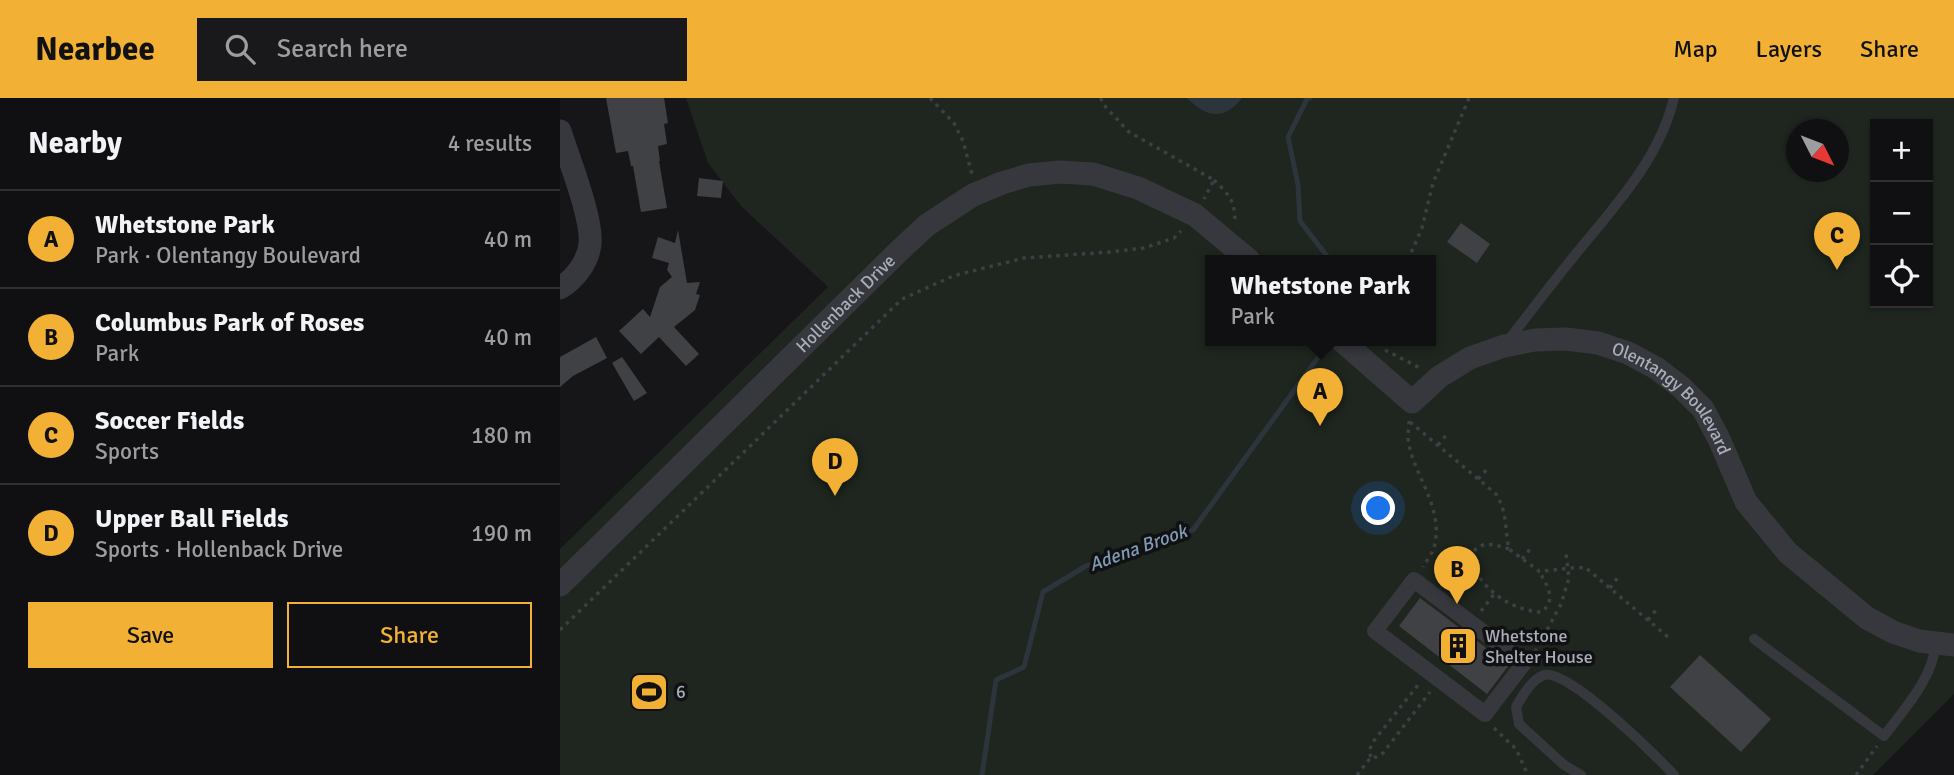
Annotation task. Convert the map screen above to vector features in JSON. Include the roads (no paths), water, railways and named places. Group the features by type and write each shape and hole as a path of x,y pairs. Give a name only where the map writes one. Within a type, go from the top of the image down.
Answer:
{"street":[{"path":"560,131 587,218 590,244 582,268 560,288"},
{"name":"Hollenback Drive","path":"560,585 927,225 978,193 1029,175 1060,172 1093,174 1138,188 1195,215 1243,255"},
{"name":"Olentangy Boulevard","path":"1347,346 1411,412 1439,377 1470,358 1504,346 1535,340 1566,339 1598,344 1618,350 1656,368 1681,387 1703,409 1746,502 1788,553 1867,618 1893,632 1919,641 1945,644"},
{"path":"1414,580 1524,663 1485,714 1375,631 1414,580"}],"lane":[{"path":"1504,346 1635,181 1659,139 1674,98"},
{"path":"1754,639 1885,736 1911,700 1945,644"},
{"path":"1581,775 1564,765 1519,724 1516,707 1535,680 1545,675 1563,678 1591,698 1674,775"}],"waterway":[{"name":"Adena Brook","path":"1310,98 1307,99 1288,137 1298,185 1300,221 1326,255"},
{"name":"Adena Brook","path":"982,775 996,680 1024,667 1043,592 1086,566 1193,530 1317,359"}],"place":[{"name":"Soccer Fields","path":"1837,270"},
{"name":"Whetstone Park","path":"1320,426"},
{"name":"Upper Ball Fields","path":"835,496"},
{"name":"Columbus Park of Roses","path":"1457,604"},
{"name":"Whetstone Shelter House","path":"1458,646"},
{"name":"6","path":"649,692"}]}
